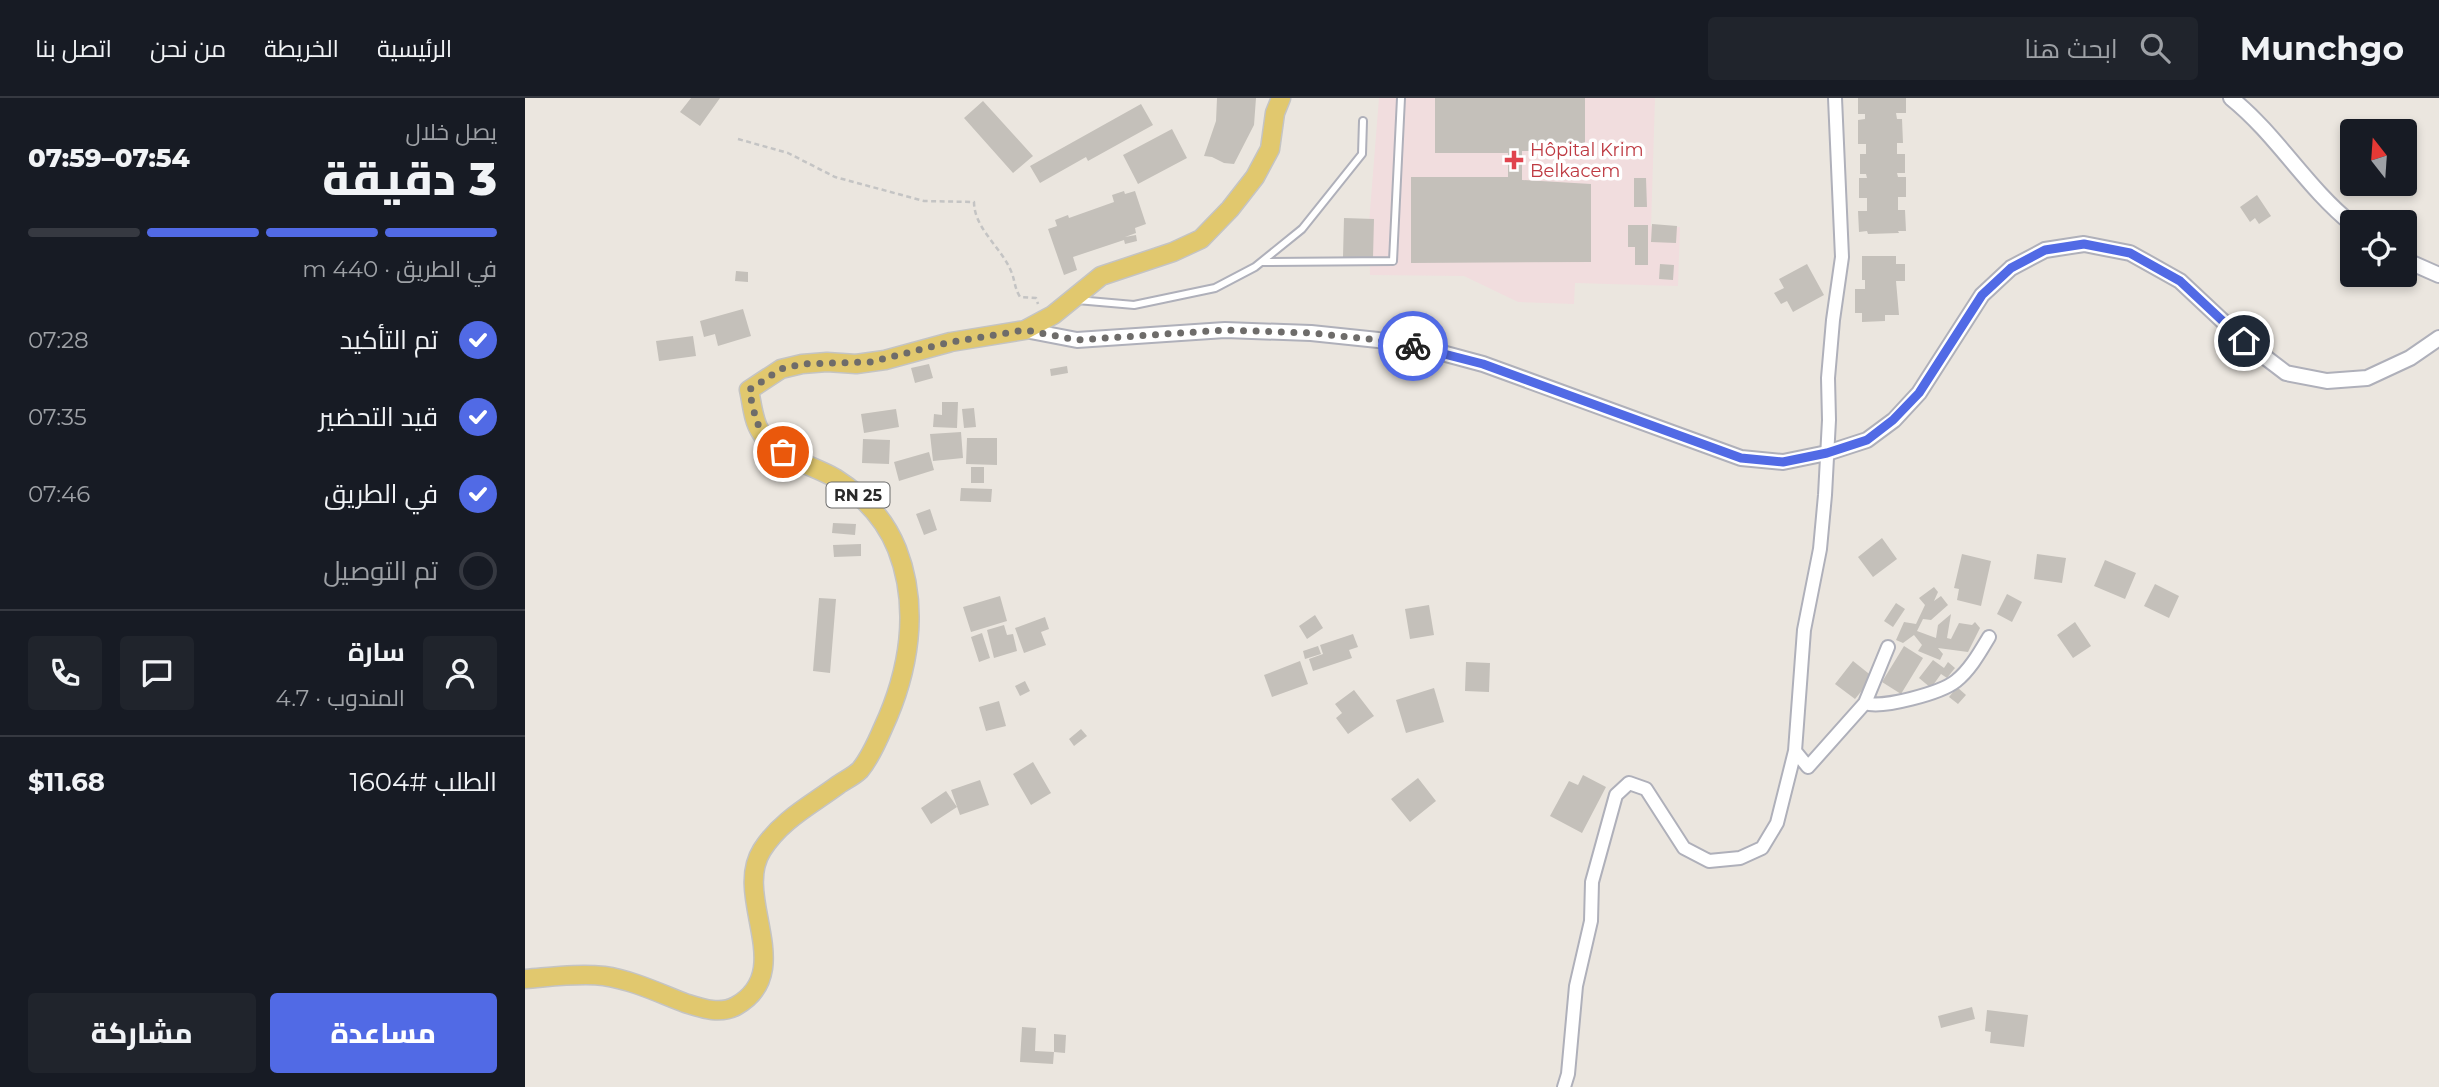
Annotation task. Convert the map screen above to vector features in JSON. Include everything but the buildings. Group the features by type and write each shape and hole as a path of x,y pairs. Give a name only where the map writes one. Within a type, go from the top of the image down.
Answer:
{"main road":[{"name":"RN 25","path":"525,979 604,976 629,982 708,1011 734,1007 755,991 764,974 755,876 760,852 778,829 859,770 873,750 896,699 906,664 911,621 906,578 897,548 884,524 862,498 834,478 769,444 759,430 749,390 781,369 802,364 856,364 951,342 1025,330 1046,319 1101,276 1173,252 1201,239 1230,209 1255,177 1270,149 1275,113 1281,98"}],"street":[{"path":"1564,1087 1568,1074 1576,986 1591,921 1592,882 1616,795 1629,783 1646,789 1684,848 1709,861 1739,858 1762,848 1777,823 1795,751 1804,630 1820,549 1827,453 1828,378 1842,257 1835,98"},
{"path":"2231,98 2255,118 2340,214"},
{"path":"1025,330 1077,340 1225,330 1311,333 1378,340 1483,364 1741,458 1783,462 1827,453 1867,440 1893,420 1919,393 1982,295 2011,268 2045,250 2084,244 2130,253 2180,281 2244,341 2286,373 2327,381 2367,378 2410,359 2439,338"},
{"path":"2417,265 2439,275"},
{"path":"1865,704 1872,706 1898,701 1932,692 1955,682 1974,661 1989,637"},
{"path":"1795,751 1808,767 1865,704 1888,647"}],"lane":[{"path":"1262,262 1393,261 1401,98"},
{"path":"1071,299 1134,305 1215,288 1262,262 1302,229 1362,155 1363,121"}],"path":[{"path":"738,139 788,153 835,177 924,201 974,202 974,214 1013,273 1013,285 1020,297 1035,298 1046,319"}],"shaded area":[{"name":"Hôpital Krim Belkacem","path":"1379,98 1655,98 1651,226 1680,227 1678,286 1575,283 1574,304 1518,302 1464,276 1370,275 1369,223"}],"way so far":[{"path":"783,452 769,444 759,430 749,390 781,369 802,364 856,364 885,360 951,342 1025,330 1077,340 1225,330 1311,333 1413,346"}],"place":[{"name":"Hôpital Krim Belkacem","path":"1514,160"}],"route":[{"path":"1413,346 1483,364 1741,458 1783,462 1827,453 1867,440 1893,420 1919,393 1982,295 2011,268 2045,250 2084,244 2130,253 2180,281 2244,341"}]}
